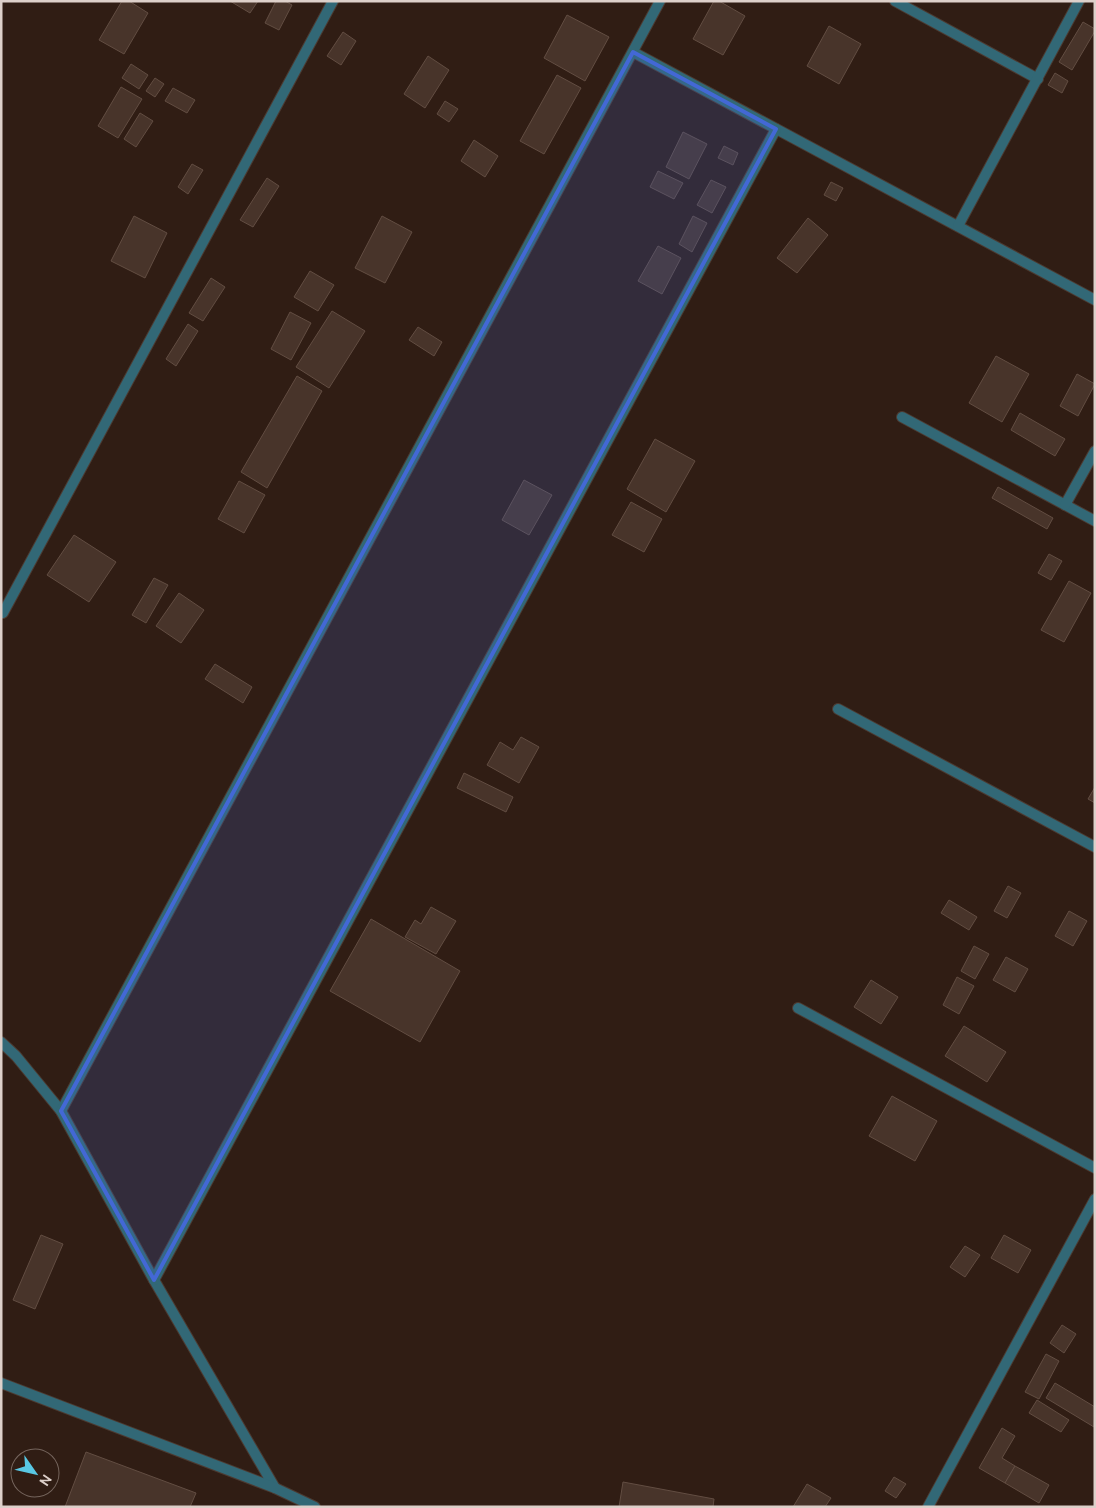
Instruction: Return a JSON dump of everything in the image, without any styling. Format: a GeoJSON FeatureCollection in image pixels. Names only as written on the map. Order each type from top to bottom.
{"type":"FeatureCollection","features":[{"type":"Feature","properties":{"kind":"street"},"geometry":{"type":"LineString","coordinates":[[2,613],[333,1]]}},
{"type":"Feature","properties":{"kind":"street"},"geometry":{"type":"LineString","coordinates":[[61,1111],[660,1]]}},
{"type":"Feature","properties":{"kind":"street"},"geometry":{"type":"LineString","coordinates":[[895,1],[1038,78]]}},
{"type":"Feature","properties":{"kind":"street"},"geometry":{"type":"LineString","coordinates":[[958,226],[1080,1]]}},
{"type":"Feature","properties":{"kind":"street"},"geometry":{"type":"LineString","coordinates":[[633,52],[1095,300]]}},
{"type":"Feature","properties":{"kind":"street"},"geometry":{"type":"LineString","coordinates":[[154,1280],[776,129]]}},
{"type":"Feature","properties":{"kind":"street"},"geometry":{"type":"LineString","coordinates":[[902,417],[1095,521]]}},
{"type":"Feature","properties":{"kind":"street"},"geometry":{"type":"LineString","coordinates":[[1066,505],[1095,451]]}},
{"type":"Feature","properties":{"kind":"street"},"geometry":{"type":"LineString","coordinates":[[838,709],[1095,847]]}},
{"type":"Feature","properties":{"kind":"street"},"geometry":{"type":"LineString","coordinates":[[798,1008],[1095,1168]]}},
{"type":"Feature","properties":{"kind":"street"},"geometry":{"type":"LineString","coordinates":[[1,1042],[16,1056],[61,1111],[154,1280],[275,1488]]}},
{"type":"Feature","properties":{"kind":"street"},"geometry":{"type":"LineString","coordinates":[[928,1507],[1095,1198]]}},
{"type":"Feature","properties":{"kind":"street"},"geometry":{"type":"LineString","coordinates":[[1,1384],[275,1488],[315,1507]]}},
{"type":"Feature","properties":{"kind":"highlighted area"},"geometry":{"type":"Polygon","coordinates":[[[633,52],[776,129],[154,1280],[61,1111],[633,52]]]}},
{"type":"Feature","properties":{"kind":"building"},"geometry":{"type":"Polygon","coordinates":[[[122,1],[129,1],[148,13],[124,54],[99,40],[122,1]]]}},
{"type":"Feature","properties":{"kind":"building"},"geometry":{"type":"Polygon","coordinates":[[[230,1],[258,1],[250,13],[230,1]]]}},
{"type":"Feature","properties":{"kind":"building"},"geometry":{"type":"Polygon","coordinates":[[[276,1],[285,1],[292,5],[279,30],[265,23],[276,1]]]}},
{"type":"Feature","properties":{"kind":"building"},"geometry":{"type":"Polygon","coordinates":[[[714,1],[719,1],[745,16],[723,55],[693,39],[714,1]]]}},
{"type":"Feature","properties":{"kind":"building"},"geometry":{"type":"Polygon","coordinates":[[[567,15],[609,37],[585,81],[544,58],[567,15]]]}},
{"type":"Feature","properties":{"kind":"building"},"geometry":{"type":"Polygon","coordinates":[[[1083,22],[1095,29],[1095,31],[1072,70],[1059,62],[1083,22]]]}},
{"type":"Feature","properties":{"kind":"building"},"geometry":{"type":"Polygon","coordinates":[[[829,26],[861,44],[839,84],[807,66],[829,26]]]}},
{"type":"Feature","properties":{"kind":"building"},"geometry":{"type":"Polygon","coordinates":[[[343,32],[356,41],[341,65],[327,56],[343,32]]]}},
{"type":"Feature","properties":{"kind":"building"},"geometry":{"type":"Polygon","coordinates":[[[428,56],[449,70],[425,108],[404,94],[428,56]]]}},
{"type":"Feature","properties":{"kind":"building"},"geometry":{"type":"Polygon","coordinates":[[[131,64],[148,75],[139,89],[122,78],[131,64]]]}},
{"type":"Feature","properties":{"kind":"building"},"geometry":{"type":"Polygon","coordinates":[[[1055,73],[1068,81],[1062,93],[1048,85],[1055,73]]]}},
{"type":"Feature","properties":{"kind":"building"},"geometry":{"type":"Polygon","coordinates":[[[557,75],[581,88],[544,154],[520,141],[557,75]]]}},
{"type":"Feature","properties":{"kind":"building"},"geometry":{"type":"Polygon","coordinates":[[[155,78],[164,84],[155,97],[146,91],[155,78]]]}},
{"type":"Feature","properties":{"kind":"building"},"geometry":{"type":"Polygon","coordinates":[[[121,87],[142,99],[118,138],[98,126],[121,87]]]}},
{"type":"Feature","properties":{"kind":"building"},"geometry":{"type":"Polygon","coordinates":[[[173,88],[195,100],[187,113],[165,101],[173,88]]]}},
{"type":"Feature","properties":{"kind":"building"},"geometry":{"type":"Polygon","coordinates":[[[445,101],[458,109],[449,122],[437,114],[445,101]]]}},
{"type":"Feature","properties":{"kind":"building"},"geometry":{"type":"Polygon","coordinates":[[[140,113],[153,121],[136,147],[124,139],[140,113]]]}},
{"type":"Feature","properties":{"kind":"building"},"geometry":{"type":"Polygon","coordinates":[[[683,132],[707,144],[689,179],[666,167],[683,132]]]}},
{"type":"Feature","properties":{"kind":"building"},"geometry":{"type":"Polygon","coordinates":[[[474,140],[498,156],[485,177],[461,161],[474,140]]]}},
{"type":"Feature","properties":{"kind":"building"},"geometry":{"type":"Polygon","coordinates":[[[724,146],[738,153],[733,165],[718,158],[724,146]]]}},
{"type":"Feature","properties":{"kind":"building"},"geometry":{"type":"Polygon","coordinates":[[[192,164],[203,170],[188,194],[178,187],[192,164]]]}},
{"type":"Feature","properties":{"kind":"building"},"geometry":{"type":"Polygon","coordinates":[[[658,171],[683,183],[674,199],[650,187],[658,171]]]}},
{"type":"Feature","properties":{"kind":"building"},"geometry":{"type":"Polygon","coordinates":[[[267,178],[279,186],[253,227],[240,220],[267,178]]]}},
{"type":"Feature","properties":{"kind":"building"},"geometry":{"type":"Polygon","coordinates":[[[711,180],[726,187],[712,213],[697,205],[711,180]]]}},
{"type":"Feature","properties":{"kind":"building"},"geometry":{"type":"Polygon","coordinates":[[[831,182],[843,188],[836,201],[824,195],[831,182]]]}},
{"type":"Feature","properties":{"kind":"building"},"geometry":{"type":"Polygon","coordinates":[[[134,216],[167,233],[145,278],[111,261],[134,216]]]}},
{"type":"Feature","properties":{"kind":"building"},"geometry":{"type":"Polygon","coordinates":[[[382,216],[412,232],[385,283],[355,268],[382,216]]]}},
{"type":"Feature","properties":{"kind":"building"},"geometry":{"type":"Polygon","coordinates":[[[693,216],[707,223],[692,252],[679,244],[693,216]]]}},
{"type":"Feature","properties":{"kind":"building"},"geometry":{"type":"Polygon","coordinates":[[[808,218],[828,235],[797,273],[777,258],[808,218]]]}},
{"type":"Feature","properties":{"kind":"building"},"geometry":{"type":"Polygon","coordinates":[[[658,246],[681,258],[662,294],[638,281],[658,246]]]}},
{"type":"Feature","properties":{"kind":"building"},"geometry":{"type":"Polygon","coordinates":[[[310,271],[334,285],[318,311],[294,297],[310,271]]]}},
{"type":"Feature","properties":{"kind":"building"},"geometry":{"type":"Polygon","coordinates":[[[211,278],[225,287],[203,321],[189,313],[211,278]]]}},
{"type":"Feature","properties":{"kind":"building"},"geometry":{"type":"Polygon","coordinates":[[[332,311],[365,331],[329,388],[296,367],[332,311]]]}},
{"type":"Feature","properties":{"kind":"building"},"geometry":{"type":"Polygon","coordinates":[[[290,312],[311,323],[291,360],[271,349],[290,312]]]}},
{"type":"Feature","properties":{"kind":"building"},"geometry":{"type":"Polygon","coordinates":[[[188,324],[198,331],[176,366],[166,359],[188,324]]]}},
{"type":"Feature","properties":{"kind":"building"},"geometry":{"type":"Polygon","coordinates":[[[418,327],[442,342],[434,356],[409,340],[418,327]]]}},
{"type":"Feature","properties":{"kind":"building"},"geometry":{"type":"Polygon","coordinates":[[[996,356],[1029,374],[1002,422],[969,403],[996,356]]]}},
{"type":"Feature","properties":{"kind":"building"},"geometry":{"type":"Polygon","coordinates":[[[1077,374],[1095,384],[1078,416],[1060,406],[1077,374]]]}},
{"type":"Feature","properties":{"kind":"building"},"geometry":{"type":"Polygon","coordinates":[[[297,376],[322,391],[267,488],[241,472],[297,376]]]}},
{"type":"Feature","properties":{"kind":"building"},"geometry":{"type":"Polygon","coordinates":[[[1020,413],[1065,439],[1055,456],[1011,430],[1020,413]]]}},
{"type":"Feature","properties":{"kind":"building"},"geometry":{"type":"Polygon","coordinates":[[[655,439],[695,461],[666,512],[627,489],[655,439]]]}},
{"type":"Feature","properties":{"kind":"building"},"geometry":{"type":"Polygon","coordinates":[[[524,480],[552,495],[529,535],[502,520],[524,480]]]}},
{"type":"Feature","properties":{"kind":"building"},"geometry":{"type":"Polygon","coordinates":[[[239,481],[265,495],[244,533],[218,519],[239,481]]]}},
{"type":"Feature","properties":{"kind":"building"},"geometry":{"type":"Polygon","coordinates":[[[998,487],[1053,518],[1047,529],[992,498],[998,487]]]}},
{"type":"Feature","properties":{"kind":"building"},"geometry":{"type":"Polygon","coordinates":[[[631,502],[662,519],[644,552],[612,535],[631,502]]]}},
{"type":"Feature","properties":{"kind":"building"},"geometry":{"type":"Polygon","coordinates":[[[74,535],[116,562],[89,602],[47,575],[74,535]]]}},
{"type":"Feature","properties":{"kind":"building"},"geometry":{"type":"Polygon","coordinates":[[[1049,554],[1062,561],[1051,580],[1038,573],[1049,554]]]}},
{"type":"Feature","properties":{"kind":"building"},"geometry":{"type":"Polygon","coordinates":[[[154,578],[168,585],[146,623],[132,615],[154,578]]]}},
{"type":"Feature","properties":{"kind":"building"},"geometry":{"type":"Polygon","coordinates":[[[1069,581],[1091,593],[1064,642],[1041,630],[1069,581]]]}},
{"type":"Feature","properties":{"kind":"building"},"geometry":{"type":"Polygon","coordinates":[[[179,593],[204,610],[181,643],[156,626],[179,593]]]}},
{"type":"Feature","properties":{"kind":"building"},"geometry":{"type":"Polygon","coordinates":[[[215,664],[252,687],[243,703],[205,679],[215,664]]]}},
{"type":"Feature","properties":{"kind":"building"},"geometry":{"type":"Polygon","coordinates":[[[521,737],[539,747],[519,783],[487,765],[500,742],[513,750],[521,737]]]}},
{"type":"Feature","properties":{"kind":"building"},"geometry":{"type":"Polygon","coordinates":[[[464,773],[513,797],[506,812],[457,788],[464,773]]]}},
{"type":"Feature","properties":{"kind":"building"},"geometry":{"type":"Polygon","coordinates":[[[1095,787],[1095,803],[1088,799],[1095,787]]]}},
{"type":"Feature","properties":{"kind":"building"},"geometry":{"type":"Polygon","coordinates":[[[1008,886],[1021,893],[1007,918],[994,911],[1008,886]]]}},
{"type":"Feature","properties":{"kind":"building"},"geometry":{"type":"Polygon","coordinates":[[[949,900],[977,917],[969,930],[941,913],[949,900]]]}},
{"type":"Feature","properties":{"kind":"building"},"geometry":{"type":"Polygon","coordinates":[[[431,907],[456,921],[436,954],[405,937],[415,920],[421,924],[431,907]]]}},
{"type":"Feature","properties":{"kind":"building"},"geometry":{"type":"Polygon","coordinates":[[[1069,911],[1087,921],[1073,946],[1055,936],[1069,911]]]}},
{"type":"Feature","properties":{"kind":"building"},"geometry":{"type":"Polygon","coordinates":[[[371,919],[460,971],[420,1042],[330,991],[371,919]]]}},
{"type":"Feature","properties":{"kind":"building"},"geometry":{"type":"Polygon","coordinates":[[[974,946],[989,954],[975,979],[961,971],[974,946]]]}},
{"type":"Feature","properties":{"kind":"building"},"geometry":{"type":"Polygon","coordinates":[[[1006,957],[1028,969],[1015,992],[993,980],[1006,957]]]}},
{"type":"Feature","properties":{"kind":"building"},"geometry":{"type":"Polygon","coordinates":[[[957,977],[974,986],[959,1014],[943,1005],[957,977]]]}},
{"type":"Feature","properties":{"kind":"building"},"geometry":{"type":"Polygon","coordinates":[[[871,980],[898,997],[881,1024],[854,1007],[871,980]]]}},
{"type":"Feature","properties":{"kind":"building"},"geometry":{"type":"Polygon","coordinates":[[[964,1026],[1006,1052],[987,1082],[945,1056],[964,1026]]]}},
{"type":"Feature","properties":{"kind":"building"},"geometry":{"type":"Polygon","coordinates":[[[892,1096],[937,1121],[915,1161],[869,1136],[892,1096]]]}},
{"type":"Feature","properties":{"kind":"building"},"geometry":{"type":"Polygon","coordinates":[[[41,1235],[63,1244],[35,1309],[13,1300],[41,1235]]]}},
{"type":"Feature","properties":{"kind":"building"},"geometry":{"type":"Polygon","coordinates":[[[1004,1235],[1031,1250],[1018,1273],[991,1258],[1004,1235]]]}},
{"type":"Feature","properties":{"kind":"building"},"geometry":{"type":"Polygon","coordinates":[[[965,1246],[980,1255],[965,1277],[950,1267],[965,1246]]]}},
{"type":"Feature","properties":{"kind":"building"},"geometry":{"type":"Polygon","coordinates":[[[1062,1325],[1076,1334],[1064,1353],[1050,1343],[1062,1325]]]}},
{"type":"Feature","properties":{"kind":"building"},"geometry":{"type":"Polygon","coordinates":[[[1046,1354],[1059,1361],[1039,1399],[1025,1392],[1046,1354]]]}},
{"type":"Feature","properties":{"kind":"building"},"geometry":{"type":"Polygon","coordinates":[[[1055,1383],[1095,1407],[1094,1427],[1046,1398],[1055,1383]]]}},
{"type":"Feature","properties":{"kind":"building"},"geometry":{"type":"Polygon","coordinates":[[[1037,1400],[1069,1420],[1061,1432],[1029,1413],[1037,1400]]]}},
{"type":"Feature","properties":{"kind":"building"},"geometry":{"type":"Polygon","coordinates":[[[1002,1428],[1015,1436],[1002,1458],[1015,1466],[1005,1483],[979,1468],[1002,1428]]]}},
{"type":"Feature","properties":{"kind":"building"},"geometry":{"type":"Polygon","coordinates":[[[86,1452],[196,1493],[190,1507],[65,1507],[86,1452]]]}},
{"type":"Feature","properties":{"kind":"building"},"geometry":{"type":"Polygon","coordinates":[[[1015,1466],[1049,1485],[1039,1503],[1005,1483],[1015,1466]]]}},
{"type":"Feature","properties":{"kind":"building"},"geometry":{"type":"Polygon","coordinates":[[[894,1477],[906,1484],[896,1498],[885,1491],[894,1477]]]}},
{"type":"Feature","properties":{"kind":"building"},"geometry":{"type":"Polygon","coordinates":[[[623,1482],[714,1499],[713,1507],[619,1507],[623,1482]]]}},
{"type":"Feature","properties":{"kind":"building"},"geometry":{"type":"Polygon","coordinates":[[[807,1484],[831,1498],[825,1507],[793,1507],[807,1484]]]}}]}
